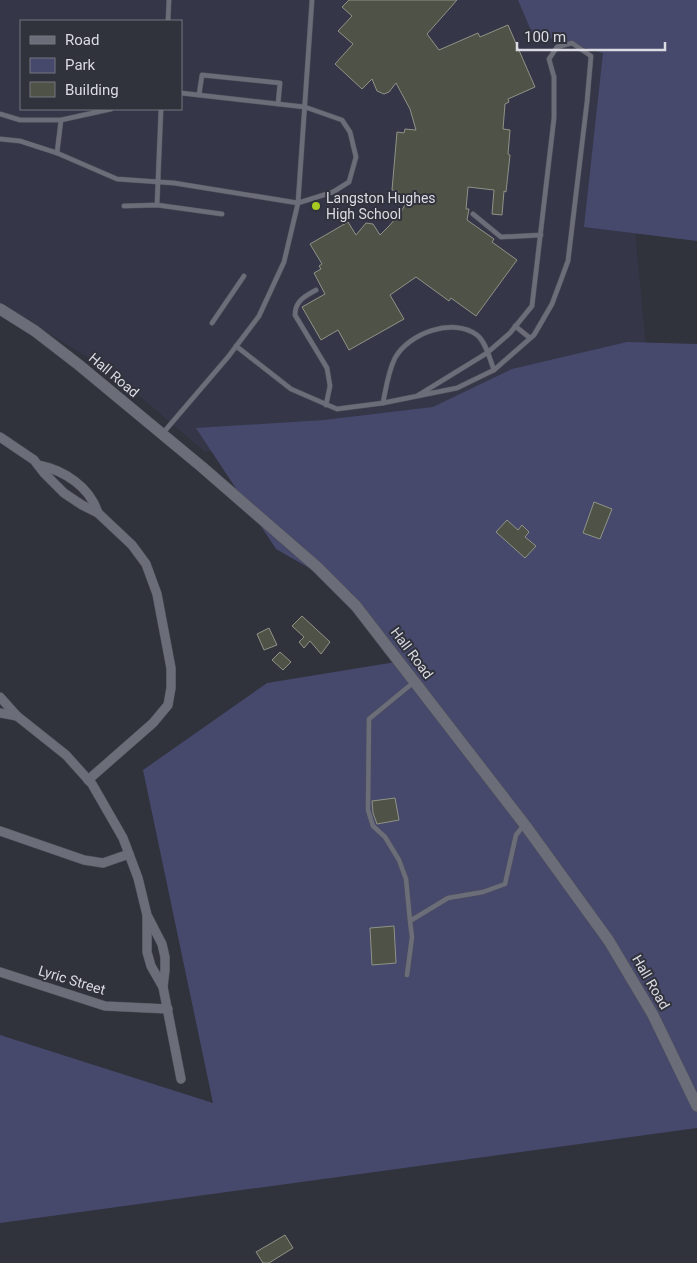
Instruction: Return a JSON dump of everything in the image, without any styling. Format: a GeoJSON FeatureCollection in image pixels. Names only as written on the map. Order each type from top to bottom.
{"type":"FeatureCollection","features":[{"type":"Feature","properties":{"kind":"street","name":"Hall Road"},"geometry":{"type":"LineString","coordinates":[[0,309],[43,337],[162,434],[317,567],[356,606],[525,825],[609,940],[653,1015],[697,1106]]}},
{"type":"Feature","properties":{"kind":"street"},"geometry":{"type":"LineString","coordinates":[[0,437],[36,462],[64,493],[82,506],[98,513],[132,545],[146,564],[157,594],[171,668],[171,688],[168,705],[153,723],[88,780]]}},
{"type":"Feature","properties":{"kind":"street"},"geometry":{"type":"LineString","coordinates":[[36,462],[52,468],[81,486],[94,502],[98,513]]}},
{"type":"Feature","properties":{"kind":"street"},"geometry":{"type":"LineString","coordinates":[[0,697],[17,716],[66,755],[88,780],[122,838],[138,878],[147,915],[147,952],[151,966],[163,987],[181,1079]]}},
{"type":"Feature","properties":{"kind":"street"},"geometry":{"type":"LineString","coordinates":[[0,713],[17,716]]}},
{"type":"Feature","properties":{"kind":"street"},"geometry":{"type":"LineString","coordinates":[[0,831],[84,860],[103,862],[129,854]]}},
{"type":"Feature","properties":{"kind":"street"},"geometry":{"type":"LineString","coordinates":[[147,915],[162,944],[165,957],[166,970],[163,987]]}},
{"type":"Feature","properties":{"kind":"street","name":"Lyric Street"},"geometry":{"type":"LineString","coordinates":[[0,972],[105,1006],[168,1009]]}},
{"type":"Feature","properties":{"kind":"lane"},"geometry":{"type":"LineString","coordinates":[[168,20],[169,0]]}},
{"type":"Feature","properties":{"kind":"lane"},"geometry":{"type":"LineString","coordinates":[[162,434],[259,316],[284,262],[298,202],[312,0]]}},
{"type":"Feature","properties":{"kind":"lane"},"geometry":{"type":"LineString","coordinates":[[236,346],[291,389],[337,409],[383,403],[457,388],[494,370],[534,335],[552,304],[568,261],[588,102],[591,56],[572,43],[557,47],[549,59],[554,76],[554,118],[532,306],[515,326],[487,353],[417,396]]}},
{"type":"Feature","properties":{"kind":"lane"},"geometry":{"type":"LineString","coordinates":[[199,95],[202,75],[280,83],[278,104]]}},
{"type":"Feature","properties":{"kind":"lane"},"geometry":{"type":"LineString","coordinates":[[0,139],[20,141],[57,153],[117,179],[158,182],[298,202],[333,192],[349,182],[356,157],[350,132],[342,120],[305,107],[182,92]]}},
{"type":"Feature","properties":{"kind":"lane"},"geometry":{"type":"LineString","coordinates":[[0,114],[20,120],[61,120],[107,110]]}},
{"type":"Feature","properties":{"kind":"lane"},"geometry":{"type":"LineString","coordinates":[[156,205],[162,110]]}},
{"type":"Feature","properties":{"kind":"lane"},"geometry":{"type":"LineString","coordinates":[[57,153],[61,120]]}},
{"type":"Feature","properties":{"kind":"lane"},"geometry":{"type":"LineString","coordinates":[[124,206],[156,205],[222,214]]}},
{"type":"Feature","properties":{"kind":"lane"},"geometry":{"type":"LineString","coordinates":[[473,214],[501,238],[541,235]]}},
{"type":"Feature","properties":{"kind":"lane"},"geometry":{"type":"LineString","coordinates":[[212,323],[244,276]]}},
{"type":"Feature","properties":{"kind":"lane"},"geometry":{"type":"LineString","coordinates":[[316,290],[299,302],[296,308],[296,315],[327,368],[330,386],[326,404]]}},
{"type":"Feature","properties":{"kind":"lane"},"geometry":{"type":"LineString","coordinates":[[515,326],[530,338]]}},
{"type":"Feature","properties":{"kind":"lane"},"geometry":{"type":"LineString","coordinates":[[383,403],[387,380],[396,357],[408,343],[424,334],[442,328],[459,328],[477,335],[483,342],[494,370]]}},
{"type":"Feature","properties":{"kind":"lane"},"geometry":{"type":"LineString","coordinates":[[407,975],[412,937],[406,879],[399,860],[384,837],[373,826],[368,810],[369,720],[415,681]]}},
{"type":"Feature","properties":{"kind":"lane"},"geometry":{"type":"LineString","coordinates":[[410,921],[448,898],[483,892],[505,884],[516,835],[525,825]]}},
{"type":"Feature","properties":{"kind":"shaded area","name":"Langston Hughes High School"},"geometry":{"type":"Polygon","coordinates":[[[0,0],[613,0],[649,377],[205,452],[109,370],[0,304],[0,0]]]}},
{"type":"Feature","properties":{"kind":"green space"},"geometry":{"type":"Polygon","coordinates":[[[518,0],[697,0],[697,241],[584,227],[603,53],[532,33],[518,0]]]}},
{"type":"Feature","properties":{"kind":"green space"},"geometry":{"type":"Polygon","coordinates":[[[627,342],[697,344],[697,1128],[0,1223],[0,1035],[213,1103],[143,770],[267,683],[402,661],[351,592],[276,549],[196,428],[324,420],[433,407],[512,369],[627,342]]]}},
{"type":"Feature","properties":{"kind":"building"},"geometry":{"type":"Polygon","coordinates":[[[349,0],[457,0],[427,34],[439,50],[478,33],[480,37],[508,25],[535,87],[508,99],[509,102],[505,104],[503,129],[510,130],[508,154],[510,155],[502,215],[492,214],[494,190],[468,187],[466,209],[469,209],[467,220],[494,239],[492,242],[517,260],[476,316],[451,298],[449,301],[416,277],[390,295],[404,319],[349,350],[338,330],[321,340],[302,307],[325,294],[314,273],[321,269],[319,266],[322,264],[310,244],[348,222],[356,235],[366,223],[373,224],[380,235],[390,225],[401,212],[410,196],[398,195],[398,191],[392,190],[397,132],[404,133],[405,129],[416,130],[410,109],[396,83],[389,92],[384,94],[377,91],[372,79],[362,89],[335,64],[353,44],[338,31],[352,16],[342,7],[349,0]]]}},
{"type":"Feature","properties":{"kind":"building"},"geometry":{"type":"Polygon","coordinates":[[[594,502],[612,509],[600,539],[583,533],[594,502]]]}},
{"type":"Feature","properties":{"kind":"building"},"geometry":{"type":"Polygon","coordinates":[[[507,520],[518,530],[522,525],[529,532],[525,537],[536,546],[525,558],[496,532],[507,520]]]}},
{"type":"Feature","properties":{"kind":"building"},"geometry":{"type":"Polygon","coordinates":[[[302,616],[330,642],[321,654],[310,641],[304,648],[299,642],[304,637],[292,626],[302,616]]]}},
{"type":"Feature","properties":{"kind":"building"},"geometry":{"type":"Polygon","coordinates":[[[269,628],[277,645],[264,650],[257,634],[269,628]]]}},
{"type":"Feature","properties":{"kind":"building"},"geometry":{"type":"Polygon","coordinates":[[[280,652],[291,662],[283,670],[272,660],[280,652]]]}},
{"type":"Feature","properties":{"kind":"building"},"geometry":{"type":"Polygon","coordinates":[[[395,798],[399,820],[377,824],[373,813],[372,801],[395,798]]]}},
{"type":"Feature","properties":{"kind":"building"},"geometry":{"type":"Polygon","coordinates":[[[394,926],[396,963],[372,965],[370,928],[394,926]]]}},
{"type":"Feature","properties":{"kind":"building"},"geometry":{"type":"Polygon","coordinates":[[[285,1235],[293,1248],[269,1263],[263,1263],[256,1252],[285,1235]]]}},
{"type":"Feature","properties":{"kind":"place","name":"Langston Hughes High School"},"geometry":{"type":"Point","coordinates":[316,206]}}]}
